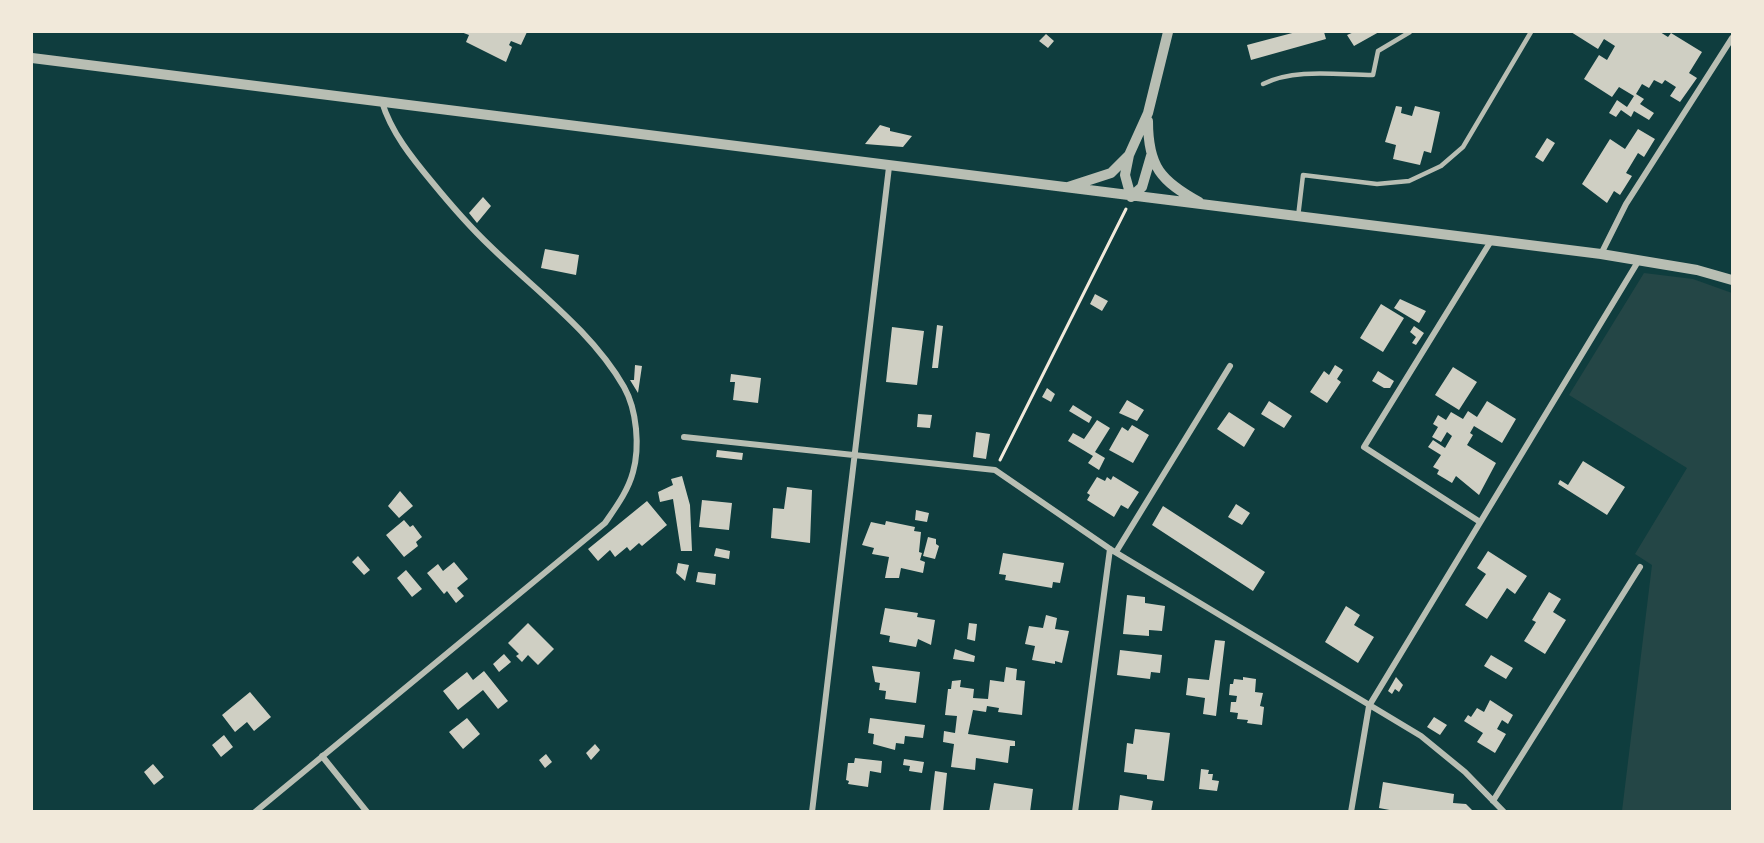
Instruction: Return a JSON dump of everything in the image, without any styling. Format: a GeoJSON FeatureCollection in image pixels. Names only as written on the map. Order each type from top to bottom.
{"type":"FeatureCollection","features":[{"type":"Feature","properties":{"kind":"street"},"geometry":{"type":"LineString","coordinates":[[1131,197],[1125,174],[1129,155],[1148,112],[1168,32]]}},
{"type":"Feature","properties":{"kind":"street"},"geometry":{"type":"LineString","coordinates":[[1601,254],[1626,204],[1732,38]]}},
{"type":"Feature","properties":{"kind":"street"},"geometry":{"type":"LineString","coordinates":[[32,58],[1060,189],[1601,254],[1732,280]]}},
{"type":"Feature","properties":{"kind":"street"},"geometry":{"type":"LineString","coordinates":[[255,812],[605,524],[622,498],[633,471],[636,440],[633,412],[625,389],[593,345],[557,307],[461,217],[421,170],[387,120],[382,102]]}},
{"type":"Feature","properties":{"kind":"street"},"geometry":{"type":"LineString","coordinates":[[1131,197],[1142,187],[1149,171],[1151,154],[1148,112]]}},
{"type":"Feature","properties":{"kind":"street"},"geometry":{"type":"LineString","coordinates":[[1151,154],[1159,174],[1174,188],[1205,206]]}},
{"type":"Feature","properties":{"kind":"street"},"geometry":{"type":"LineString","coordinates":[[1060,189],[1090,182],[1111,173],[1129,155]]}},
{"type":"Feature","properties":{"kind":"street"},"geometry":{"type":"LineString","coordinates":[[812,812],[889,167]]}},
{"type":"Feature","properties":{"kind":"street"},"geometry":{"type":"LineString","coordinates":[[1480,522],[1364,447],[1491,241]]}},
{"type":"Feature","properties":{"kind":"street"},"geometry":{"type":"LineString","coordinates":[[1351,812],[1369,706],[1639,260]]}},
{"type":"Feature","properties":{"kind":"street"},"geometry":{"type":"LineString","coordinates":[[1075,812],[1113,550],[1230,366]]}},
{"type":"Feature","properties":{"kind":"street"},"geometry":{"type":"LineString","coordinates":[[684,437],[995,470],[1113,550],[1421,736],[1465,772],[1504,812]]}},
{"type":"Feature","properties":{"kind":"street"},"geometry":{"type":"LineString","coordinates":[[1493,801],[1640,567]]}},
{"type":"Feature","properties":{"kind":"street"},"geometry":{"type":"LineString","coordinates":[[322,756],[367,812]]}},
{"type":"Feature","properties":{"kind":"lane"},"geometry":{"type":"LineString","coordinates":[[1263,84],[1277,77],[1294,75],[1373,75],[1378,51],[1410,32]]}},
{"type":"Feature","properties":{"kind":"lane"},"geometry":{"type":"LineString","coordinates":[[1298,217],[1303,175],[1377,184],[1409,181],[1441,166],[1463,147],[1531,32]]}},
{"type":"Feature","properties":{"kind":"path"},"geometry":{"type":"LineString","coordinates":[[995,470],[1124,216],[1131,197]]}},
{"type":"Feature","properties":{"kind":"shaded area"},"geometry":{"type":"Polygon","coordinates":[[[1644,273],[1693,279],[1732,293],[1732,811],[1622,811],[1652,565],[1635,554],[1687,468],[1569,395],[1644,273]]]}},
{"type":"Feature","properties":{"kind":"building"},"geometry":{"type":"Polygon","coordinates":[[[461,32],[527,32],[521,45],[511,41],[509,45],[512,47],[506,62],[466,42],[469,35],[461,32]]]}},
{"type":"Feature","properties":{"kind":"building"},"geometry":{"type":"Polygon","coordinates":[[[1296,32],[1324,32],[1326,39],[1251,60],[1247,45],[1296,32]]]}},
{"type":"Feature","properties":{"kind":"building"},"geometry":{"type":"Polygon","coordinates":[[[1354,32],[1379,32],[1354,46],[1347,35],[1354,32]]]}},
{"type":"Feature","properties":{"kind":"building"},"geometry":{"type":"Polygon","coordinates":[[[1571,32],[1660,32],[1668,37],[1671,33],[1702,52],[1689,73],[1697,78],[1680,102],[1670,96],[1676,87],[1665,80],[1662,84],[1654,80],[1649,88],[1642,84],[1636,94],[1644,99],[1640,104],[1654,113],[1649,120],[1634,111],[1631,117],[1621,110],[1616,117],[1609,113],[1617,100],[1627,107],[1634,96],[1619,87],[1612,97],[1584,79],[1599,55],[1607,60],[1615,46],[1604,39],[1598,49],[1571,32]]]}},
{"type":"Feature","properties":{"kind":"building"},"geometry":{"type":"Polygon","coordinates":[[[1046,34],[1054,41],[1048,48],[1039,41],[1046,34]]]}},
{"type":"Feature","properties":{"kind":"building"},"geometry":{"type":"Polygon","coordinates":[[[1396,106],[1402,107],[1401,113],[1412,116],[1415,106],[1440,112],[1431,153],[1424,151],[1420,165],[1393,159],[1396,145],[1385,142],[1396,106]]]}},
{"type":"Feature","properties":{"kind":"building"},"geometry":{"type":"Polygon","coordinates":[[[880,125],[890,128],[890,131],[912,136],[903,147],[865,144],[880,125]]]}},
{"type":"Feature","properties":{"kind":"building"},"geometry":{"type":"Polygon","coordinates":[[[1638,129],[1655,139],[1644,157],[1638,153],[1626,173],[1632,176],[1620,195],[1614,191],[1607,203],[1582,184],[1610,139],[1625,149],[1638,129]]]}},
{"type":"Feature","properties":{"kind":"building"},"geometry":{"type":"Polygon","coordinates":[[[1547,138],[1555,143],[1543,162],[1535,157],[1547,138]]]}},
{"type":"Feature","properties":{"kind":"building"},"geometry":{"type":"Polygon","coordinates":[[[483,197],[491,206],[477,223],[469,213],[483,197]]]}},
{"type":"Feature","properties":{"kind":"building"},"geometry":{"type":"Polygon","coordinates":[[[545,249],[579,255],[576,275],[541,268],[545,249]]]}},
{"type":"Feature","properties":{"kind":"building"},"geometry":{"type":"Polygon","coordinates":[[[1095,294],[1108,301],[1102,311],[1090,304],[1095,294]]]}},
{"type":"Feature","properties":{"kind":"building"},"geometry":{"type":"Polygon","coordinates":[[[1400,299],[1426,311],[1419,323],[1394,308],[1400,299]]]}},
{"type":"Feature","properties":{"kind":"building"},"geometry":{"type":"Polygon","coordinates":[[[1381,304],[1404,318],[1383,352],[1360,338],[1381,304]]]}},
{"type":"Feature","properties":{"kind":"building"},"geometry":{"type":"Polygon","coordinates":[[[937,325],[943,326],[938,368],[932,368],[937,325]]]}},
{"type":"Feature","properties":{"kind":"building"},"geometry":{"type":"Polygon","coordinates":[[[1414,326],[1424,333],[1416,345],[1412,343],[1416,337],[1410,332],[1414,326]]]}},
{"type":"Feature","properties":{"kind":"building"},"geometry":{"type":"Polygon","coordinates":[[[892,327],[924,331],[917,385],[886,382],[892,327]]]}},
{"type":"Feature","properties":{"kind":"building"},"geometry":{"type":"Polygon","coordinates":[[[635,365],[642,366],[638,393],[630,380],[634,380],[635,365]]]}},
{"type":"Feature","properties":{"kind":"building"},"geometry":{"type":"Polygon","coordinates":[[[1335,365],[1343,370],[1337,379],[1341,382],[1327,403],[1310,392],[1324,371],[1329,375],[1335,365]]]}},
{"type":"Feature","properties":{"kind":"building"},"geometry":{"type":"Polygon","coordinates":[[[1453,367],[1477,382],[1459,410],[1435,395],[1453,367]]]}},
{"type":"Feature","properties":{"kind":"building"},"geometry":{"type":"Polygon","coordinates":[[[1378,371],[1394,381],[1390,388],[1384,388],[1372,381],[1378,371]]]}},
{"type":"Feature","properties":{"kind":"building"},"geometry":{"type":"Polygon","coordinates":[[[731,374],[761,378],[758,403],[733,400],[735,382],[730,382],[731,374]]]}},
{"type":"Feature","properties":{"kind":"building"},"geometry":{"type":"Polygon","coordinates":[[[1047,388],[1055,394],[1051,402],[1042,397],[1047,388]]]}},
{"type":"Feature","properties":{"kind":"building"},"geometry":{"type":"Polygon","coordinates":[[[1127,400],[1144,410],[1137,421],[1119,413],[1127,400]]]}},
{"type":"Feature","properties":{"kind":"building"},"geometry":{"type":"Polygon","coordinates":[[[1269,401],[1292,416],[1284,428],[1261,414],[1269,401]]]}},
{"type":"Feature","properties":{"kind":"building"},"geometry":{"type":"Polygon","coordinates":[[[1487,401],[1516,419],[1502,443],[1474,426],[1470,433],[1473,435],[1467,445],[1496,463],[1479,495],[1456,476],[1452,483],[1437,474],[1439,470],[1433,467],[1441,455],[1428,447],[1433,440],[1445,448],[1452,436],[1447,432],[1441,442],[1432,437],[1438,427],[1433,424],[1438,415],[1446,420],[1451,412],[1463,419],[1468,411],[1477,417],[1487,401]]]}},
{"type":"Feature","properties":{"kind":"building"},"geometry":{"type":"Polygon","coordinates":[[[1073,405],[1092,417],[1089,423],[1069,411],[1073,405]]]}},
{"type":"Feature","properties":{"kind":"building"},"geometry":{"type":"Polygon","coordinates":[[[1229,412],[1255,429],[1244,447],[1217,429],[1229,412]]]}},
{"type":"Feature","properties":{"kind":"building"},"geometry":{"type":"Polygon","coordinates":[[[918,414],[932,415],[930,428],[917,427],[918,414]]]}},
{"type":"Feature","properties":{"kind":"building"},"geometry":{"type":"Polygon","coordinates":[[[1097,420],[1110,428],[1095,452],[1105,458],[1099,470],[1088,463],[1093,456],[1068,441],[1073,433],[1084,439],[1097,420]]]}},
{"type":"Feature","properties":{"kind":"building"},"geometry":{"type":"Polygon","coordinates":[[[1132,425],[1149,435],[1133,463],[1109,450],[1122,427],[1128,431],[1132,425]]]}},
{"type":"Feature","properties":{"kind":"building"},"geometry":{"type":"Polygon","coordinates":[[[976,432],[990,434],[986,459],[973,457],[976,432]]]}},
{"type":"Feature","properties":{"kind":"building"},"geometry":{"type":"Polygon","coordinates":[[[717,450],[743,453],[742,460],[716,457],[717,450]]]}},
{"type":"Feature","properties":{"kind":"building"},"geometry":{"type":"Polygon","coordinates":[[[1583,461],[1625,487],[1607,515],[1558,484],[1560,480],[1568,485],[1583,461]]]}},
{"type":"Feature","properties":{"kind":"building"},"geometry":{"type":"Polygon","coordinates":[[[682,476],[690,505],[692,551],[681,551],[673,499],[660,502],[658,492],[673,485],[671,479],[682,476]]]}},
{"type":"Feature","properties":{"kind":"building"},"geometry":{"type":"Polygon","coordinates":[[[1113,476],[1139,492],[1128,509],[1121,505],[1114,517],[1087,500],[1090,495],[1087,493],[1097,477],[1105,481],[1107,477],[1111,480],[1113,476]]]}},
{"type":"Feature","properties":{"kind":"building"},"geometry":{"type":"Polygon","coordinates":[[[787,487],[812,490],[810,543],[771,538],[773,508],[784,509],[787,487]]]}},
{"type":"Feature","properties":{"kind":"building"},"geometry":{"type":"Polygon","coordinates":[[[400,491],[413,506],[399,518],[388,506],[400,491]]]}},
{"type":"Feature","properties":{"kind":"building"},"geometry":{"type":"Polygon","coordinates":[[[702,500],[732,503],[729,530],[699,527],[702,500]]]}},
{"type":"Feature","properties":{"kind":"building"},"geometry":{"type":"Polygon","coordinates":[[[647,501],[667,525],[642,546],[639,543],[630,551],[627,547],[615,557],[610,550],[598,561],[588,549],[647,501]]]}},
{"type":"Feature","properties":{"kind":"building"},"geometry":{"type":"Polygon","coordinates":[[[1236,504],[1250,513],[1242,525],[1228,517],[1236,504]]]}},
{"type":"Feature","properties":{"kind":"building"},"geometry":{"type":"Polygon","coordinates":[[[1163,506],[1265,572],[1253,591],[1152,525],[1163,506]]]}},
{"type":"Feature","properties":{"kind":"building"},"geometry":{"type":"Polygon","coordinates":[[[916,510],[929,513],[927,522],[915,520],[916,510]]]}},
{"type":"Feature","properties":{"kind":"building"},"geometry":{"type":"Polygon","coordinates":[[[404,520],[410,527],[413,525],[422,537],[416,542],[418,546],[404,557],[386,535],[404,520]]]}},
{"type":"Feature","properties":{"kind":"building"},"geometry":{"type":"Polygon","coordinates":[[[886,521],[915,527],[914,531],[921,532],[919,552],[922,553],[920,560],[925,562],[923,573],[901,568],[899,578],[885,578],[889,557],[872,554],[874,548],[862,545],[871,522],[885,525],[886,521]]]}},
{"type":"Feature","properties":{"kind":"building"},"geometry":{"type":"Polygon","coordinates":[[[928,537],[936,539],[936,544],[939,546],[935,559],[923,556],[928,537]]]}},
{"type":"Feature","properties":{"kind":"building"},"geometry":{"type":"Polygon","coordinates":[[[716,548],[730,551],[729,559],[714,556],[716,548]]]}},
{"type":"Feature","properties":{"kind":"building"},"geometry":{"type":"Polygon","coordinates":[[[1488,551],[1527,576],[1515,594],[1507,588],[1487,619],[1465,605],[1486,574],[1477,568],[1488,551]]]}},
{"type":"Feature","properties":{"kind":"building"},"geometry":{"type":"Polygon","coordinates":[[[1003,553],[1064,563],[1060,583],[1053,582],[1052,588],[1005,580],[1006,575],[999,574],[1003,553]]]}},
{"type":"Feature","properties":{"kind":"building"},"geometry":{"type":"Polygon","coordinates":[[[358,556],[370,570],[364,575],[352,562],[358,556]]]}},
{"type":"Feature","properties":{"kind":"building"},"geometry":{"type":"Polygon","coordinates":[[[454,562],[468,579],[457,588],[464,596],[456,603],[447,591],[444,594],[427,573],[438,564],[443,571],[454,562]]]}},
{"type":"Feature","properties":{"kind":"building"},"geometry":{"type":"Polygon","coordinates":[[[678,563],[689,565],[685,581],[676,573],[678,563]]]}},
{"type":"Feature","properties":{"kind":"building"},"geometry":{"type":"Polygon","coordinates":[[[406,570],[422,589],[412,597],[397,578],[406,570]]]}},
{"type":"Feature","properties":{"kind":"building"},"geometry":{"type":"Polygon","coordinates":[[[698,572],[716,574],[715,585],[696,582],[698,572]]]}},
{"type":"Feature","properties":{"kind":"building"},"geometry":{"type":"Polygon","coordinates":[[[1549,592],[1561,599],[1553,612],[1566,620],[1545,654],[1524,641],[1536,622],[1532,620],[1549,592]]]}},
{"type":"Feature","properties":{"kind":"building"},"geometry":{"type":"Polygon","coordinates":[[[1127,595],[1145,597],[1145,603],[1165,606],[1162,631],[1149,630],[1149,636],[1123,634],[1127,595]]]}},
{"type":"Feature","properties":{"kind":"building"},"geometry":{"type":"Polygon","coordinates":[[[1346,606],[1360,615],[1354,625],[1374,637],[1358,663],[1325,642],[1346,606]]]}},
{"type":"Feature","properties":{"kind":"building"},"geometry":{"type":"Polygon","coordinates":[[[885,608],[918,613],[917,617],[935,620],[931,645],[918,639],[916,647],[889,642],[890,636],[880,634],[885,608]]]}},
{"type":"Feature","properties":{"kind":"building"},"geometry":{"type":"Polygon","coordinates":[[[1046,615],[1057,618],[1055,629],[1069,631],[1062,663],[1032,660],[1035,646],[1025,644],[1029,626],[1043,628],[1046,615]]]}},
{"type":"Feature","properties":{"kind":"building"},"geometry":{"type":"Polygon","coordinates":[[[528,623],[554,649],[538,665],[528,655],[522,662],[516,656],[519,654],[508,643],[528,623]]]}},
{"type":"Feature","properties":{"kind":"building"},"geometry":{"type":"Polygon","coordinates":[[[969,623],[977,624],[975,641],[967,639],[969,623]]]}},
{"type":"Feature","properties":{"kind":"building"},"geometry":{"type":"Polygon","coordinates":[[[1215,640],[1225,641],[1216,716],[1203,714],[1205,698],[1186,695],[1188,678],[1209,680],[1215,640]]]}},
{"type":"Feature","properties":{"kind":"building"},"geometry":{"type":"Polygon","coordinates":[[[955,649],[975,656],[974,662],[953,659],[955,649]]]}},
{"type":"Feature","properties":{"kind":"building"},"geometry":{"type":"Polygon","coordinates":[[[1120,650],[1162,655],[1160,673],[1151,672],[1150,679],[1117,675],[1120,650]]]}},
{"type":"Feature","properties":{"kind":"building"},"geometry":{"type":"Polygon","coordinates":[[[504,654],[511,662],[499,672],[493,664],[504,654]]]}},
{"type":"Feature","properties":{"kind":"building"},"geometry":{"type":"Polygon","coordinates":[[[1491,655],[1513,668],[1506,679],[1484,666],[1491,655]]]}},
{"type":"Feature","properties":{"kind":"building"},"geometry":{"type":"Polygon","coordinates":[[[872,666],[920,672],[916,703],[885,699],[886,691],[879,690],[880,683],[875,682],[872,666]]]}},
{"type":"Feature","properties":{"kind":"building"},"geometry":{"type":"Polygon","coordinates":[[[1006,667],[1017,669],[1016,680],[1025,681],[1022,715],[998,712],[999,708],[987,706],[986,712],[973,710],[968,734],[1015,741],[1015,746],[1010,746],[1008,763],[976,758],[975,770],[951,767],[954,744],[943,742],[944,731],[955,733],[957,716],[945,715],[948,689],[951,689],[952,681],[961,680],[960,687],[974,689],[973,698],[988,699],[990,680],[1004,682],[1006,667]]]}},
{"type":"Feature","properties":{"kind":"building"},"geometry":{"type":"Polygon","coordinates":[[[484,671],[508,701],[498,709],[483,690],[458,710],[443,691],[467,672],[473,680],[484,671]]]}},
{"type":"Feature","properties":{"kind":"building"},"geometry":{"type":"Polygon","coordinates":[[[1243,677],[1256,679],[1255,692],[1263,693],[1260,706],[1264,707],[1262,725],[1237,719],[1238,713],[1230,712],[1231,702],[1236,702],[1237,696],[1229,695],[1230,684],[1233,684],[1234,679],[1243,680],[1243,677]]]}},
{"type":"Feature","properties":{"kind":"building"},"geometry":{"type":"Polygon","coordinates":[[[1396,677],[1403,685],[1399,692],[1395,689],[1392,694],[1388,691],[1396,677]]]}},
{"type":"Feature","properties":{"kind":"building"},"geometry":{"type":"Polygon","coordinates":[[[250,692],[271,717],[254,731],[247,722],[235,732],[222,715],[250,692]]]}},
{"type":"Feature","properties":{"kind":"building"},"geometry":{"type":"Polygon","coordinates":[[[1490,700],[1513,715],[1508,724],[1502,720],[1497,729],[1506,734],[1495,753],[1477,742],[1483,733],[1464,721],[1468,715],[1471,717],[1477,708],[1484,712],[1490,700]]]}},
{"type":"Feature","properties":{"kind":"building"},"geometry":{"type":"Polygon","coordinates":[[[1434,717],[1447,725],[1440,735],[1427,727],[1434,717]]]}},
{"type":"Feature","properties":{"kind":"building"},"geometry":{"type":"Polygon","coordinates":[[[467,718],[480,734],[463,749],[449,732],[467,718]]]}},
{"type":"Feature","properties":{"kind":"building"},"geometry":{"type":"Polygon","coordinates":[[[870,718],[925,725],[923,738],[905,736],[904,744],[896,743],[895,750],[873,744],[874,734],[868,733],[870,718]]]}},
{"type":"Feature","properties":{"kind":"building"},"geometry":{"type":"Polygon","coordinates":[[[1135,729],[1170,733],[1164,781],[1147,779],[1147,775],[1124,772],[1127,743],[1133,744],[1135,729]]]}},
{"type":"Feature","properties":{"kind":"building"},"geometry":{"type":"Polygon","coordinates":[[[224,735],[233,747],[221,757],[212,745],[224,735]]]}},
{"type":"Feature","properties":{"kind":"building"},"geometry":{"type":"Polygon","coordinates":[[[595,744],[600,750],[591,760],[586,753],[595,744]]]}},
{"type":"Feature","properties":{"kind":"building"},"geometry":{"type":"Polygon","coordinates":[[[546,754],[552,762],[545,768],[539,760],[546,754]]]}},
{"type":"Feature","properties":{"kind":"building"},"geometry":{"type":"Polygon","coordinates":[[[855,758],[882,761],[881,773],[870,771],[868,787],[848,784],[849,781],[846,780],[848,763],[854,763],[855,758]]]}},
{"type":"Feature","properties":{"kind":"building"},"geometry":{"type":"Polygon","coordinates":[[[904,759],[924,762],[922,773],[909,771],[910,766],[903,765],[904,759]]]}},
{"type":"Feature","properties":{"kind":"building"},"geometry":{"type":"Polygon","coordinates":[[[153,764],[164,777],[154,785],[144,772],[153,764]]]}},
{"type":"Feature","properties":{"kind":"building"},"geometry":{"type":"Polygon","coordinates":[[[1201,769],[1209,770],[1208,774],[1213,774],[1212,780],[1219,781],[1217,791],[1199,789],[1201,769]]]}},
{"type":"Feature","properties":{"kind":"building"},"geometry":{"type":"Polygon","coordinates":[[[935,771],[947,773],[943,812],[930,812],[935,771]]]}},
{"type":"Feature","properties":{"kind":"building"},"geometry":{"type":"Polygon","coordinates":[[[1383,782],[1454,794],[1453,803],[1466,804],[1474,812],[1400,812],[1379,808],[1383,782]]]}},
{"type":"Feature","properties":{"kind":"building"},"geometry":{"type":"Polygon","coordinates":[[[994,783],[1033,789],[1030,812],[989,812],[994,783]]]}},
{"type":"Feature","properties":{"kind":"building"},"geometry":{"type":"Polygon","coordinates":[[[1120,795],[1153,801],[1151,812],[1118,812],[1120,795]]]}}]}
